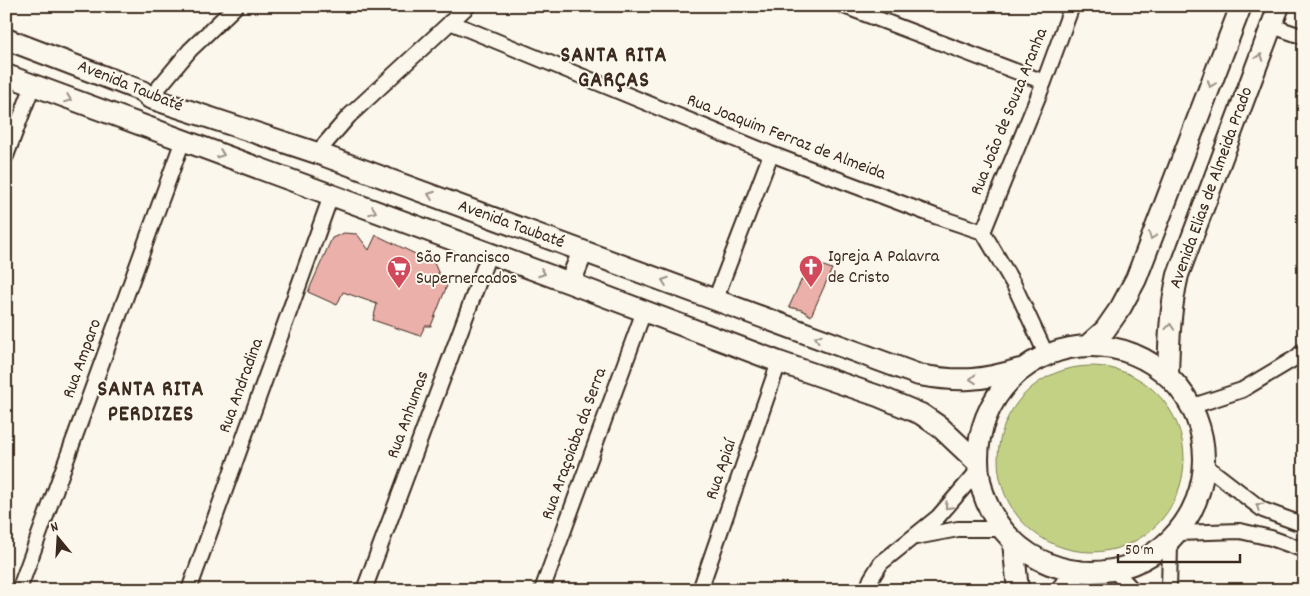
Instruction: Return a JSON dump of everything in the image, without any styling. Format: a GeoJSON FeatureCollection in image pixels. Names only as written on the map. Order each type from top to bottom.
{"type":"FeatureCollection","features":[{"type":"Feature","properties":{"kind":"street"},"geometry":{"type":"LineString","coordinates":[[142,126],[150,98],[190,50],[236,6]]}},
{"type":"Feature","properties":{"kind":"street"},"geometry":{"type":"LineString","coordinates":[[317,153],[348,116],[468,6]]}},
{"type":"Feature","properties":{"kind":"street"},"geometry":{"type":"LineString","coordinates":[[844,6],[1044,82]]}},
{"type":"Feature","properties":{"kind":"street","name":"Rua João de Souza Aranha"},"geometry":{"type":"LineString","coordinates":[[983,232],[1044,82],[1072,6]]}},
{"type":"Feature","properties":{"kind":"street","name":"Avenida Elias de Almeida Prado"},"geometry":{"type":"LineString","coordinates":[[1087,346],[1105,330],[1121,307],[1136,279],[1241,6]]}},
{"type":"Feature","properties":{"kind":"street","name":"Avenida Elias de Almeida Prado"},"geometry":{"type":"LineString","coordinates":[[1168,375],[1170,325],[1178,275],[1279,6]]}},
{"type":"Feature","properties":{"kind":"street","name":"Rua Joaquim Ferraz de Almeida"},"geometry":{"type":"LineString","coordinates":[[450,22],[771,154],[935,216],[983,232]]}},
{"type":"Feature","properties":{"kind":"street"},"geometry":{"type":"LineString","coordinates":[[1272,26],[1304,37]]}},
{"type":"Feature","properties":{"kind":"street","name":"Avenida Taubaté"},"geometry":{"type":"LineString","coordinates":[[6,39],[130,86],[142,91],[150,98],[317,153],[919,375],[947,380],[971,380],[992,378],[1020,370]]}},
{"type":"Feature","properties":{"kind":"street","name":"Avenida Taubaté"},"geometry":{"type":"LineString","coordinates":[[6,75],[779,362],[878,396],[922,414],[940,427],[977,468]]}},
{"type":"Feature","properties":{"kind":"street"},"geometry":{"type":"LineString","coordinates":[[6,156],[33,86]]}},
{"type":"Feature","properties":{"kind":"street"},"geometry":{"type":"LineString","coordinates":[[115,116],[130,86]]}},
{"type":"Feature","properties":{"kind":"street","name":"Rua Amparo"},"geometry":{"type":"LineString","coordinates":[[18,590],[183,140]]}},
{"type":"Feature","properties":{"kind":"street"},"geometry":{"type":"LineString","coordinates":[[715,300],[771,154]]}},
{"type":"Feature","properties":{"kind":"street","name":"Rua Andradina"},"geometry":{"type":"LineString","coordinates":[[189,590],[331,196]]}},
{"type":"Feature","properties":{"kind":"street"},"geometry":{"type":"LineString","coordinates":[[983,232],[1014,285],[1046,354]]}},
{"type":"Feature","properties":{"kind":"street"},"geometry":{"type":"LineString","coordinates":[[570,283],[583,251]]}},
{"type":"Feature","properties":{"kind":"street","name":"Rua Anhumas"},"geometry":{"type":"LineString","coordinates":[[364,590],[489,254]]}},
{"type":"Feature","properties":{"kind":"street","name":"Rua Araçoiaba da Serra"},"geometry":{"type":"LineString","coordinates":[[542,590],[644,311]]}},
{"type":"Feature","properties":{"kind":"street"},"geometry":{"type":"LineString","coordinates":[[1102,345],[1128,350],[1154,363],[1168,375],[1193,406],[1203,432],[1206,466],[1203,483],[1193,510],[1174,539],[1145,559],[1114,570],[1079,571],[1063,569],[1045,563],[1007,535],[986,504],[977,468],[977,452],[983,423],[998,394],[1020,370],[1046,354],[1087,346],[1102,345]]}},
{"type":"Feature","properties":{"kind":"street"},"geometry":{"type":"LineString","coordinates":[[1193,406],[1242,390],[1301,356]]}},
{"type":"Feature","properties":{"kind":"street","name":"Rua Apiaí"},"geometry":{"type":"LineString","coordinates":[[700,590],[779,362]]}},
{"type":"Feature","properties":{"kind":"street"},"geometry":{"type":"LineString","coordinates":[[1206,466],[1263,510],[1304,526]]}},
{"type":"Feature","properties":{"kind":"street"},"geometry":{"type":"LineString","coordinates":[[867,590],[871,579],[881,563],[938,517],[977,468]]}},
{"type":"Feature","properties":{"kind":"street"},"geometry":{"type":"LineString","coordinates":[[915,537],[958,529],[1007,535]]}},
{"type":"Feature","properties":{"kind":"street"},"geometry":{"type":"LineString","coordinates":[[1174,539],[1240,531],[1271,538],[1304,550]]}},
{"type":"Feature","properties":{"kind":"street"},"geometry":{"type":"LineString","coordinates":[[1007,535],[1018,590]]}},
{"type":"Feature","properties":{"kind":"street"},"geometry":{"type":"LineString","coordinates":[[1169,590],[1174,539]]}},
{"type":"Feature","properties":{"kind":"street"},"geometry":{"type":"LineString","coordinates":[[1114,570],[1133,590]]}},
{"type":"Feature","properties":{"kind":"street"},"geometry":{"type":"LineString","coordinates":[[1061,590],[1079,571]]}},
{"type":"Feature","properties":{"kind":"green space"},"geometry":{"type":"Polygon","coordinates":[[[1091,366],[1127,373],[1157,393],[1177,423],[1184,459],[1177,495],[1157,525],[1127,545],[1091,552],[1055,545],[1025,525],[1005,495],[998,459],[1005,423],[1025,393],[1055,373],[1091,366]]]}},
{"type":"Feature","properties":{"kind":"building","name":"São Francisco Supernercados"},"geometry":{"type":"Polygon","coordinates":[[[344,233],[357,234],[369,250],[376,235],[434,263],[442,281],[448,283],[431,326],[425,326],[420,336],[373,320],[377,304],[343,292],[337,305],[308,292],[332,238],[344,233]]]}},
{"type":"Feature","properties":{"kind":"building","name":"Igreja A Palavra de Cristo"},"geometry":{"type":"Polygon","coordinates":[[[810,261],[832,269],[811,316],[802,310],[789,307],[810,261]]]}},
{"type":"Feature","properties":{"kind":"place","name":"Igreja A Palavra de Cristo"},"geometry":{"type":"Point","coordinates":[811,288]}},
{"type":"Feature","properties":{"kind":"place","name":"São Francisco Supernercados"},"geometry":{"type":"Point","coordinates":[399,289]}},
{"type":"Feature","properties":{"kind":"district","name":"SANTA RITA GARÇAS"},"geometry":{"type":"Point","coordinates":[614,68]}},
{"type":"Feature","properties":{"kind":"district","name":"SANTA RITA PERDIZES"},"geometry":{"type":"Point","coordinates":[151,402]}}]}
